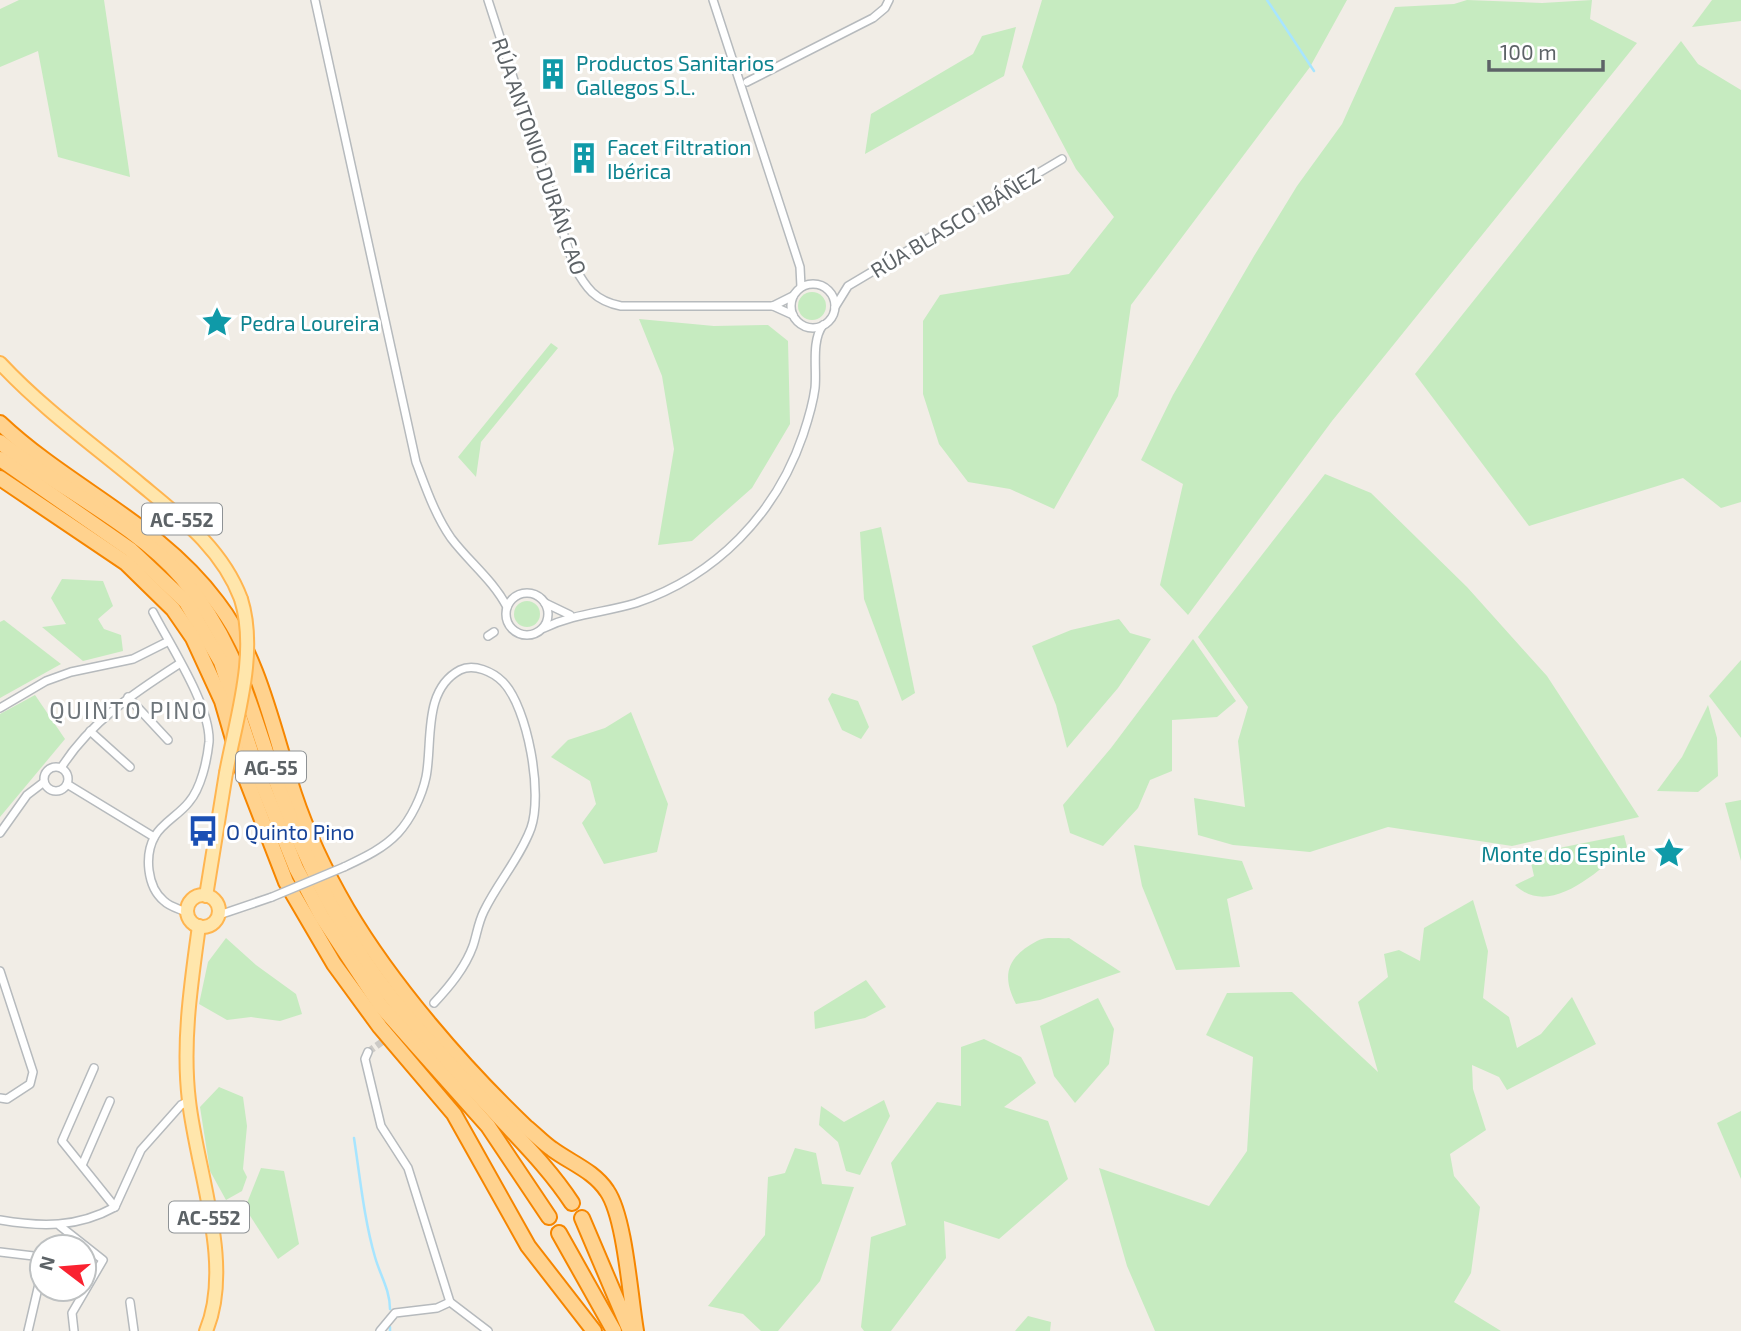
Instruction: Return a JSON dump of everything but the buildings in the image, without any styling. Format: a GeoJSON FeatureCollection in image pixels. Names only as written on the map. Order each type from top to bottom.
{"type":"FeatureCollection","features":[{"type":"Feature","properties":{"kind":"highway"},"geometry":{"type":"LineString","coordinates":[[0,423],[32,451],[172,550],[219,604],[255,674],[314,845],[347,909],[399,985],[524,1125],[552,1149],[585,1169],[607,1190],[619,1216],[636,1331]]}},
{"type":"Feature","properties":{"kind":"highway","name":"AG-55"},"geometry":{"type":"LineString","coordinates":[[0,442],[34,469],[156,553],[180,576],[206,608],[238,666],[299,843],[351,941],[391,997],[539,1158],[572,1203]]}},
{"type":"Feature","properties":{"kind":"highway","name":"AG-55"},"geometry":{"type":"LineString","coordinates":[[0,459],[131,550],[186,602],[221,663],[258,773],[296,869],[327,926],[380,1005],[488,1126],[550,1217]]}},
{"type":"Feature","properties":{"kind":"highway"},"geometry":{"type":"LineString","coordinates":[[0,478],[126,563],[173,609],[193,638],[222,701],[240,762],[286,882],[320,941],[380,1027],[454,1114],[528,1246],[594,1331]]}},
{"type":"Feature","properties":{"kind":"highway"},"geometry":{"type":"LineString","coordinates":[[582,1218],[630,1331]]}},
{"type":"Feature","properties":{"kind":"highway"},"geometry":{"type":"LineString","coordinates":[[559,1233],[614,1331]]}},
{"type":"Feature","properties":{"kind":"main road","name":"AC-552"},"geometry":{"type":"LineString","coordinates":[[0,363],[30,394],[201,537],[232,576],[241,599],[247,633],[244,668],[206,896]]}},
{"type":"Feature","properties":{"kind":"main road"},"geometry":{"type":"LineString","coordinates":[[206,896],[215,900],[219,915],[209,926],[199,926],[191,921],[188,913],[191,901],[206,896]]}},
{"type":"Feature","properties":{"kind":"main road","name":"AC-552"},"geometry":{"type":"LineString","coordinates":[[199,926],[187,1022],[189,1101],[219,1274],[215,1309],[206,1331]]}},
{"type":"Feature","properties":{"kind":"street"},"geometry":{"type":"LineString","coordinates":[[315,0],[416,462],[430,499],[451,537],[496,588],[507,607],[507,623],[518,634],[535,635],[570,615],[611,610],[659,594],[702,570],[746,533],[778,491],[803,434],[814,390],[816,343],[823,325],[831,318],[835,307],[831,294],[817,285],[800,267]]}},
{"type":"Feature","properties":{"kind":"street","name":"RÚA ANTONIO DURÁN CAO"},"geometry":{"type":"LineString","coordinates":[[488,0],[574,266],[585,287],[599,301],[621,306],[773,306],[793,315]]}},
{"type":"Feature","properties":{"kind":"street"},"geometry":{"type":"LineString","coordinates":[[713,0],[800,267],[801,287]]}},
{"type":"Feature","properties":{"kind":"street"},"geometry":{"type":"LineString","coordinates":[[747,82],[873,18],[885,8],[889,0]]}},
{"type":"Feature","properties":{"kind":"street","name":"RÚA BLASCO IBÁÑEZ"},"geometry":{"type":"LineString","coordinates":[[835,307],[848,286],[1062,159]]}},
{"type":"Feature","properties":{"kind":"street"},"geometry":{"type":"LineString","coordinates":[[816,343],[806,326],[793,315],[793,296],[801,287],[817,285]]}},
{"type":"Feature","properties":{"kind":"street","name":"RÚA BLASCO IBÁÑEZ"},"geometry":{"type":"LineString","coordinates":[[817,285],[848,286]]}},
{"type":"Feature","properties":{"kind":"street","name":"RÚA ANTONIO DURÁN CAO"},"geometry":{"type":"LineString","coordinates":[[773,306],[793,296]]}},
{"type":"Feature","properties":{"kind":"street"},"geometry":{"type":"LineString","coordinates":[[806,326],[823,325]]}},
{"type":"Feature","properties":{"kind":"street"},"geometry":{"type":"LineString","coordinates":[[496,588],[514,597]]}},
{"type":"Feature","properties":{"kind":"street"},"geometry":{"type":"LineString","coordinates":[[507,607],[514,597],[527,593],[570,615]]}},
{"type":"Feature","properties":{"kind":"street"},"geometry":{"type":"LineString","coordinates":[[544,628],[548,616],[545,603]]}},
{"type":"Feature","properties":{"kind":"street"},"geometry":{"type":"LineString","coordinates":[[153,612],[205,714],[209,744],[197,789],[189,802],[154,837],[149,862],[151,882],[164,901],[188,913]]}},
{"type":"Feature","properties":{"kind":"street"},"geometry":{"type":"LineString","coordinates":[[0,708],[46,681],[71,671],[133,659],[167,642]]}},
{"type":"Feature","properties":{"kind":"street"},"geometry":{"type":"LineString","coordinates":[[0,833],[27,795],[44,782],[47,771],[61,768],[90,732],[128,697],[180,664]]}},
{"type":"Feature","properties":{"kind":"street"},"geometry":{"type":"LineString","coordinates":[[219,915],[272,897],[344,867],[376,851],[391,839],[415,809],[426,778],[432,710],[441,688],[461,669],[479,668],[498,677],[520,705],[526,729],[535,799],[532,825],[522,849],[489,899],[461,970],[434,1003]]}},
{"type":"Feature","properties":{"kind":"street"},"geometry":{"type":"LineString","coordinates":[[128,697],[168,740]]}},
{"type":"Feature","properties":{"kind":"street"},"geometry":{"type":"LineString","coordinates":[[90,732],[130,767]]}},
{"type":"Feature","properties":{"kind":"street"},"geometry":{"type":"LineString","coordinates":[[44,782],[49,790],[56,792],[67,784],[68,775],[61,768]]}},
{"type":"Feature","properties":{"kind":"street"},"geometry":{"type":"LineString","coordinates":[[67,784],[154,837]]}},
{"type":"Feature","properties":{"kind":"street"},"geometry":{"type":"LineString","coordinates":[[0,971],[33,1072],[30,1084],[6,1099],[0,1098]]}},
{"type":"Feature","properties":{"kind":"street"},"geometry":{"type":"LineString","coordinates":[[368,1052],[365,1059],[381,1126],[408,1168],[450,1303],[488,1331]]}},
{"type":"Feature","properties":{"kind":"street"},"geometry":{"type":"LineString","coordinates":[[94,1069],[62,1141],[83,1163],[115,1207]]}},
{"type":"Feature","properties":{"kind":"street"},"geometry":{"type":"LineString","coordinates":[[83,1163],[110,1101]]}},
{"type":"Feature","properties":{"kind":"street"},"geometry":{"type":"LineString","coordinates":[[0,1220],[60,1226],[86,1220],[115,1207],[141,1150],[181,1105],[189,1101]]}},
{"type":"Feature","properties":{"kind":"street"},"geometry":{"type":"LineString","coordinates":[[60,1226],[67,1233]]}},
{"type":"Feature","properties":{"kind":"street"},"geometry":{"type":"LineString","coordinates":[[0,1252],[28,1255]]}},
{"type":"Feature","properties":{"kind":"street"},"geometry":{"type":"LineString","coordinates":[[130,1302],[134,1331]]}},
{"type":"Feature","properties":{"kind":"street"},"geometry":{"type":"LineString","coordinates":[[27,1331],[34,1303]]}},
{"type":"Feature","properties":{"kind":"street"},"geometry":{"type":"LineString","coordinates":[[74,1331],[72,1313],[78,1303]]}},
{"type":"Feature","properties":{"kind":"street"},"geometry":{"type":"LineString","coordinates":[[380,1331],[395,1313],[437,1308],[450,1303]]}},
{"type":"Feature","properties":{"kind":"green space"},"geometry":{"type":"Polygon","coordinates":[[[19,0],[104,0],[130,177],[58,157],[38,51],[0,67],[0,9],[19,0]]]}},
{"type":"Feature","properties":{"kind":"green space"},"geometry":{"type":"Polygon","coordinates":[[[1042,0],[1347,0],[1310,67],[1131,305],[1118,396],[1054,509],[1010,489],[968,482],[939,444],[923,394],[923,321],[940,295],[1069,274],[1114,217],[1076,169],[1022,67],[1042,0]]]}},
{"type":"Feature","properties":{"kind":"green space"},"geometry":{"type":"Polygon","coordinates":[[[1467,0],[1542,3],[1592,0],[1590,19],[1637,43],[1332,421],[1188,615],[1160,585],[1183,484],[1141,460],[1173,395],[1254,256],[1297,186],[1342,124],[1395,7],[1454,4],[1467,0]]]}},
{"type":"Feature","properties":{"kind":"green space"},"geometry":{"type":"Polygon","coordinates":[[[1712,0],[1741,0],[1741,21],[1692,27],[1712,0]]]}},
{"type":"Feature","properties":{"kind":"green space"},"geometry":{"type":"Polygon","coordinates":[[[1016,27],[1004,76],[865,154],[871,114],[973,54],[982,36],[1016,27]]]}},
{"type":"Feature","properties":{"kind":"green space"},"geometry":{"type":"Polygon","coordinates":[[[1681,41],[1698,64],[1741,90],[1741,502],[1721,508],[1683,478],[1529,526],[1415,374],[1681,41]]]}},
{"type":"Feature","properties":{"kind":"green space"},"geometry":{"type":"Polygon","coordinates":[[[812,292],[822,296],[826,306],[822,316],[812,320],[802,316],[798,306],[802,296],[812,292]]]}},
{"type":"Feature","properties":{"kind":"green space"},"geometry":{"type":"Polygon","coordinates":[[[639,319],[714,326],[768,325],[788,341],[790,424],[752,488],[692,541],[658,545],[674,449],[662,376],[639,319]]]}},
{"type":"Feature","properties":{"kind":"green space"},"geometry":{"type":"Polygon","coordinates":[[[551,343],[558,348],[481,442],[476,477],[458,457],[551,343]]]}},
{"type":"Feature","properties":{"kind":"green space"},"geometry":{"type":"Polygon","coordinates":[[[1325,474],[1371,493],[1467,587],[1547,676],[1639,817],[1512,846],[1388,827],[1310,852],[1233,845],[1198,835],[1194,798],[1245,807],[1238,741],[1248,707],[1198,637],[1325,474]]]}},
{"type":"Feature","properties":{"kind":"green space"},"geometry":{"type":"Polygon","coordinates":[[[881,527],[915,693],[902,701],[864,599],[860,532],[881,527]]]}},
{"type":"Feature","properties":{"kind":"green space"},"geometry":{"type":"Polygon","coordinates":[[[62,579],[103,581],[113,606],[98,619],[104,629],[121,635],[123,651],[83,661],[42,627],[66,624],[51,598],[62,579]]]}},
{"type":"Feature","properties":{"kind":"green space"},"geometry":{"type":"Polygon","coordinates":[[[527,601],[536,605],[540,614],[536,623],[527,627],[518,623],[514,614],[518,605],[527,601]]]}},
{"type":"Feature","properties":{"kind":"green space"},"geometry":{"type":"Polygon","coordinates":[[[1119,619],[1130,633],[1151,639],[1118,688],[1067,748],[1056,705],[1032,646],[1071,630],[1119,619]]]}},
{"type":"Feature","properties":{"kind":"green space"},"geometry":{"type":"Polygon","coordinates":[[[4,620],[61,664],[0,698],[0,622],[4,620]]]}},
{"type":"Feature","properties":{"kind":"green space"},"geometry":{"type":"Polygon","coordinates":[[[1193,639],[1236,701],[1217,717],[1172,720],[1172,771],[1150,780],[1138,808],[1103,846],[1070,833],[1063,805],[1111,748],[1193,639]]]}},
{"type":"Feature","properties":{"kind":"green space"},"geometry":{"type":"Polygon","coordinates":[[[1741,660],[1741,738],[1709,696],[1741,660]]]}},
{"type":"Feature","properties":{"kind":"green space"},"geometry":{"type":"Polygon","coordinates":[[[832,693],[858,701],[869,727],[861,739],[842,730],[828,699],[832,693]]]}},
{"type":"Feature","properties":{"kind":"green space"},"geometry":{"type":"Polygon","coordinates":[[[35,695],[65,739],[0,817],[0,714],[35,695]]]}},
{"type":"Feature","properties":{"kind":"green space"},"geometry":{"type":"Polygon","coordinates":[[[1708,705],[1717,738],[1718,776],[1698,792],[1657,791],[1682,757],[1708,705]]]}},
{"type":"Feature","properties":{"kind":"green space"},"geometry":{"type":"Polygon","coordinates":[[[631,712],[668,804],[657,852],[604,864],[582,823],[596,804],[590,781],[551,757],[568,740],[605,728],[631,712]]]}},
{"type":"Feature","properties":{"kind":"green space"},"geometry":{"type":"Polygon","coordinates":[[[1741,800],[1741,861],[1725,803],[1741,800]]]}},
{"type":"Feature","properties":{"kind":"green space"},"geometry":{"type":"Polygon","coordinates":[[[1624,835],[1627,847],[1574,887],[1543,897],[1529,894],[1515,885],[1534,876],[1529,854],[1624,835]]]}},
{"type":"Feature","properties":{"kind":"green space"},"geometry":{"type":"Polygon","coordinates":[[[1134,845],[1242,861],[1253,889],[1227,899],[1240,967],[1176,970],[1142,886],[1134,845]]]}},
{"type":"Feature","properties":{"kind":"green space"},"geometry":{"type":"Polygon","coordinates":[[[1473,900],[1488,951],[1483,998],[1509,1017],[1517,1048],[1541,1034],[1572,997],[1596,1044],[1507,1090],[1499,1077],[1472,1065],[1473,1089],[1486,1130],[1450,1154],[1454,1176],[1480,1207],[1471,1273],[1454,1302],[1501,1331],[1155,1331],[1127,1266],[1099,1168],[1209,1206],[1247,1151],[1253,1057],[1206,1035],[1227,993],[1292,992],[1378,1072],[1358,1002],[1388,977],[1384,954],[1399,950],[1420,961],[1424,928],[1473,900]]]}},
{"type":"Feature","properties":{"kind":"green space"},"geometry":{"type":"Polygon","coordinates":[[[226,938],[256,965],[296,994],[302,1014],[280,1021],[251,1017],[227,1020],[199,1004],[208,962],[226,938]]]}},
{"type":"Feature","properties":{"kind":"green space"},"geometry":{"type":"Polygon","coordinates":[[[1069,938],[1121,972],[1040,1000],[1016,1004],[1008,976],[1013,960],[1040,939],[1069,938]]]}},
{"type":"Feature","properties":{"kind":"green space"},"geometry":{"type":"Polygon","coordinates":[[[866,980],[886,1007],[865,1018],[815,1029],[814,1012],[866,980]]]}},
{"type":"Feature","properties":{"kind":"green space"},"geometry":{"type":"Polygon","coordinates":[[[1098,998],[1114,1029],[1109,1064],[1075,1103],[1054,1076],[1040,1026],[1098,998]]]}},
{"type":"Feature","properties":{"kind":"green space"},"geometry":{"type":"Polygon","coordinates":[[[984,1039],[1021,1057],[1036,1083],[1004,1107],[1048,1121],[1068,1179],[999,1239],[944,1221],[946,1258],[891,1331],[864,1331],[861,1327],[871,1237],[906,1225],[891,1163],[937,1102],[961,1106],[961,1047],[984,1039]]]}},
{"type":"Feature","properties":{"kind":"green space"},"geometry":{"type":"Polygon","coordinates":[[[219,1087],[243,1097],[247,1126],[243,1169],[247,1177],[242,1191],[226,1200],[210,1171],[200,1107],[219,1087]]]}},
{"type":"Feature","properties":{"kind":"green space"},"geometry":{"type":"Polygon","coordinates":[[[884,1100],[890,1116],[860,1175],[846,1171],[838,1142],[819,1125],[821,1106],[844,1122],[884,1100]]]}},
{"type":"Feature","properties":{"kind":"green space"},"geometry":{"type":"Polygon","coordinates":[[[1741,1111],[1741,1179],[1717,1123],[1741,1111]]]}},
{"type":"Feature","properties":{"kind":"green space"},"geometry":{"type":"Polygon","coordinates":[[[795,1148],[816,1153],[822,1184],[854,1187],[820,1281],[778,1331],[761,1331],[743,1314],[708,1306],[765,1235],[768,1177],[785,1173],[795,1148]]]}},
{"type":"Feature","properties":{"kind":"green space"},"geometry":{"type":"Polygon","coordinates":[[[261,1168],[284,1171],[299,1244],[278,1259],[245,1208],[261,1168]]]}},
{"type":"Feature","properties":{"kind":"green space"},"geometry":{"type":"Polygon","coordinates":[[[1028,1316],[1051,1322],[1050,1331],[1015,1331],[1028,1316]]]}},
{"type":"Feature","properties":{"kind":"waterway"},"geometry":{"type":"LineString","coordinates":[[1267,0],[1314,71]]}},
{"type":"Feature","properties":{"kind":"waterway"},"geometry":{"type":"LineString","coordinates":[[354,1138],[368,1228],[390,1309]]}},
{"type":"Feature","properties":{"kind":"tunnel"},"geometry":{"type":"LineString","coordinates":[[368,1052],[390,1036]]}},
{"type":"Feature","properties":{"kind":"place","name":"Productos Sanitarios Gallegos S.L."},"geometry":{"type":"Point","coordinates":[553,74]}},
{"type":"Feature","properties":{"kind":"place","name":"Facet Filtration Ibérica"},"geometry":{"type":"Point","coordinates":[584,158]}},
{"type":"Feature","properties":{"kind":"place","name":"Pedra Loureira"},"geometry":{"type":"Point","coordinates":[217,322]}},
{"type":"Feature","properties":{"kind":"place","name":"O Quinto Pino"},"geometry":{"type":"Point","coordinates":[203,831]}},
{"type":"Feature","properties":{"kind":"place","name":"Monte do Espinle"},"geometry":{"type":"Point","coordinates":[1669,853]}},
{"type":"Feature","properties":{"kind":"district","name":"QUINTO PINO"},"geometry":{"type":"Point","coordinates":[129,710]}}]}
